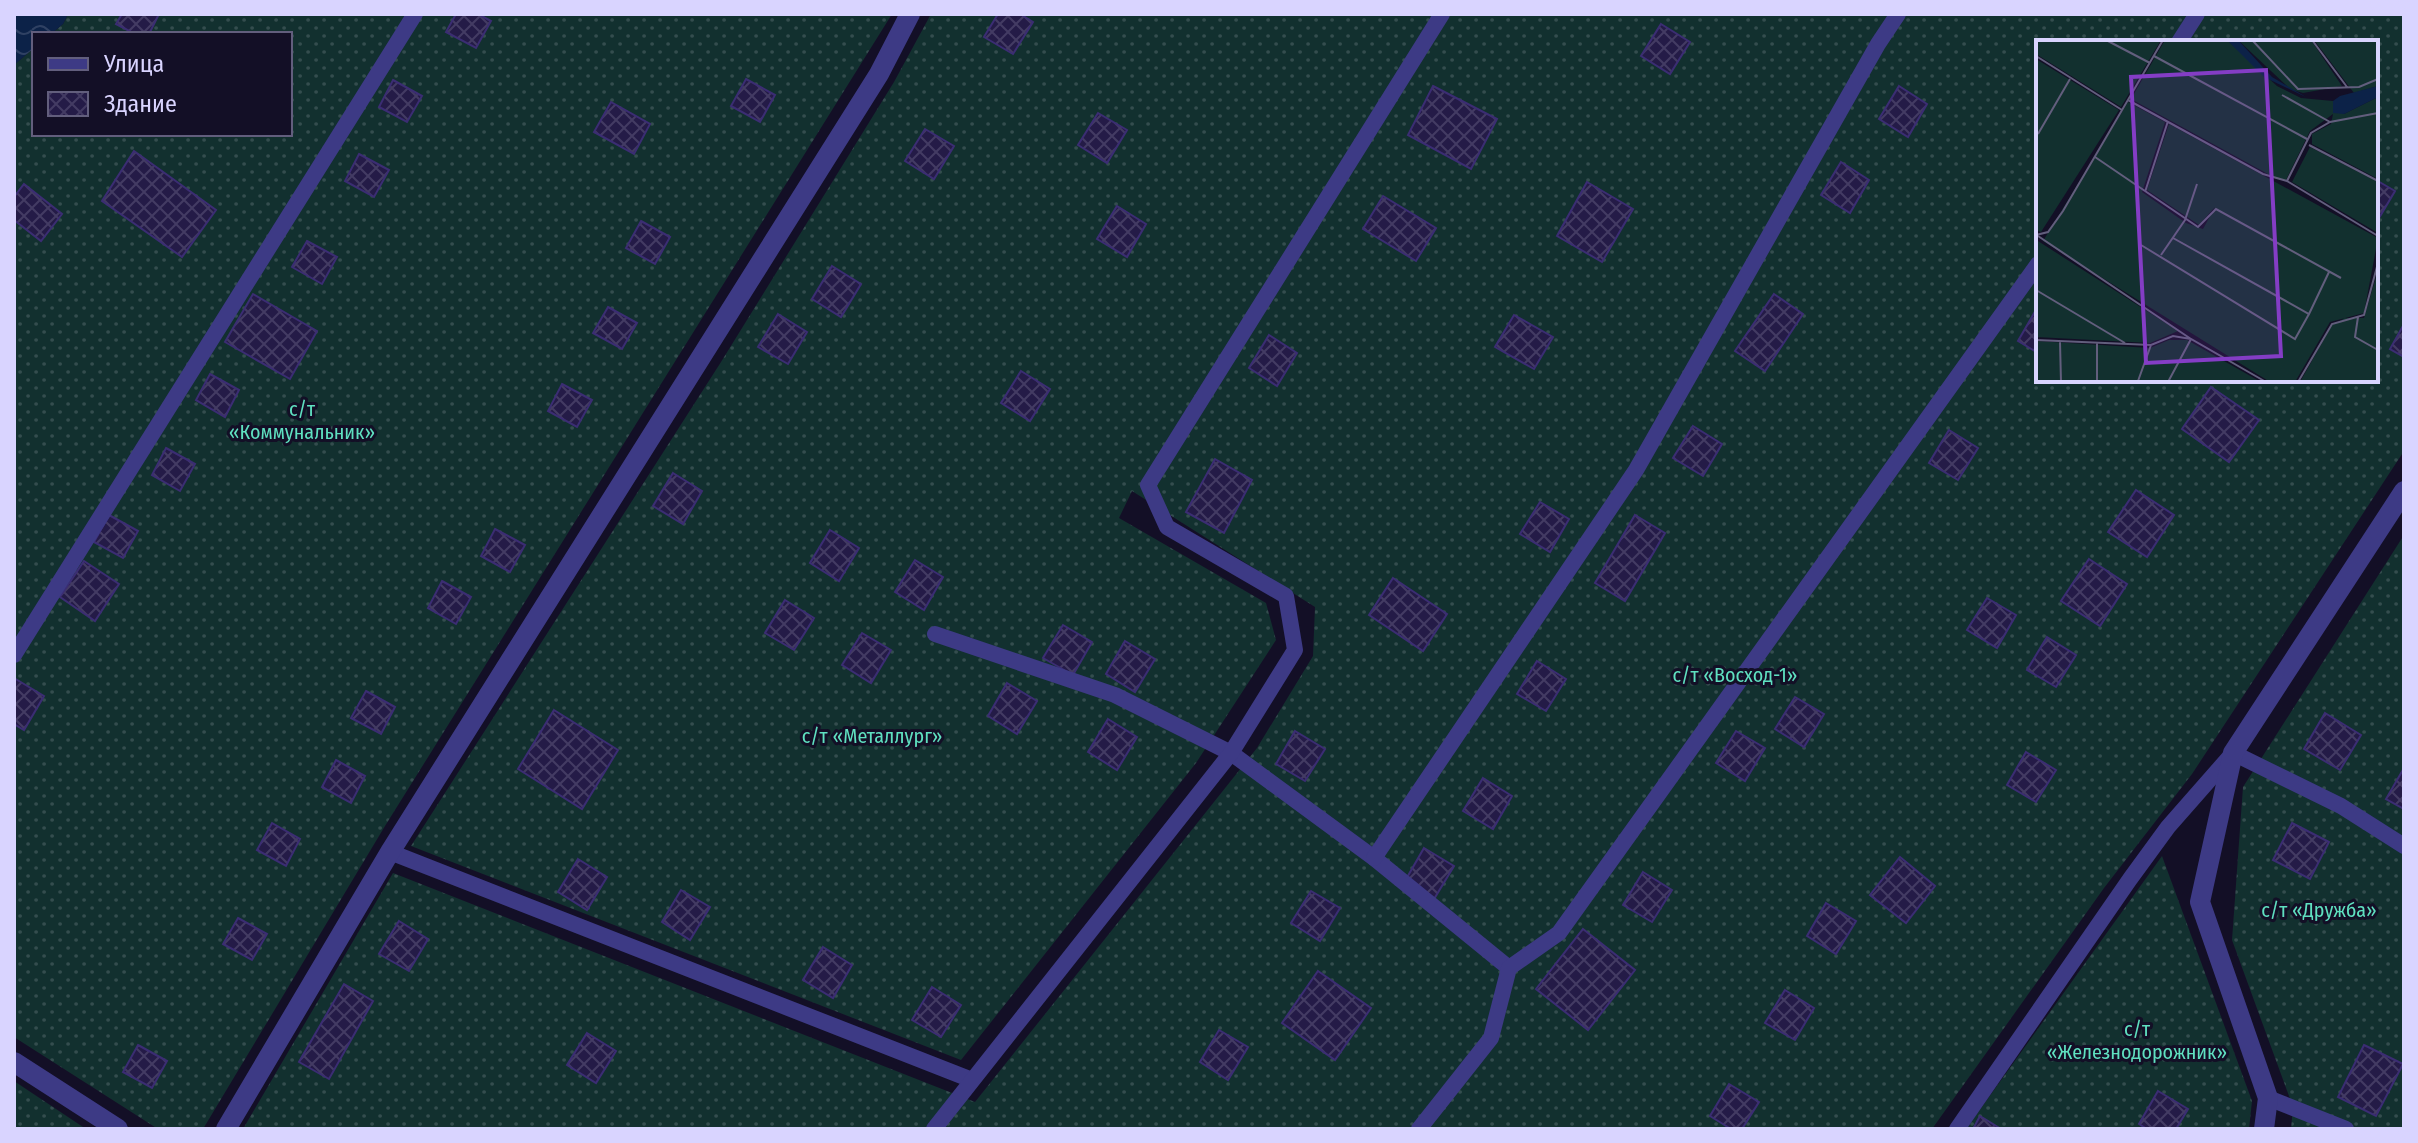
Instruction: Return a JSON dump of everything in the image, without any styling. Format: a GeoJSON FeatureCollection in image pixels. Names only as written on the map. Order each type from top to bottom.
{"type":"FeatureCollection","features":[{"type":"Feature","properties":{"kind":"street"},"geometry":{"type":"LineString","coordinates":[[226,1129],[390,852],[879,74],[910,14]]}},
{"type":"Feature","properties":{"kind":"street"},"geometry":{"type":"LineString","coordinates":[[2264,1129],[2268,1098],[2200,902],[2233,753],[2404,491]]}},
{"type":"Feature","properties":{"kind":"street"},"geometry":{"type":"LineString","coordinates":[[14,1062],[118,1129]]}},
{"type":"Feature","properties":{"kind":"lane"},"geometry":{"type":"LineString","coordinates":[[14,655],[415,14]]}},
{"type":"Feature","properties":{"kind":"lane"},"geometry":{"type":"LineString","coordinates":[[934,1129],[1231,753],[1295,650],[1286,596],[1167,527],[1148,485],[1442,14]]}},
{"type":"Feature","properties":{"kind":"lane"},"geometry":{"type":"LineString","coordinates":[[1374,858],[1636,470],[1898,14]]}},
{"type":"Feature","properties":{"kind":"lane"},"geometry":{"type":"LineString","coordinates":[[2180,40],[2197,14]]}},
{"type":"Feature","properties":{"kind":"lane"},"geometry":{"type":"LineString","coordinates":[[1419,1129],[1491,1038],[1509,968],[1559,933],[2036,267]]}},
{"type":"Feature","properties":{"kind":"lane"},"geometry":{"type":"LineString","coordinates":[[935,634],[1115,695],[1231,753],[1374,858],[1509,968]]}},
{"type":"Feature","properties":{"kind":"lane"},"geometry":{"type":"LineString","coordinates":[[1957,1129],[2168,827],[2233,753],[2341,806],[2404,846]]}},
{"type":"Feature","properties":{"kind":"lane"},"geometry":{"type":"LineString","coordinates":[[390,852],[972,1080]]}},
{"type":"Feature","properties":{"kind":"lane"},"geometry":{"type":"LineString","coordinates":[[2268,1098],[2346,1129]]}},
{"type":"Feature","properties":{"kind":"green space","name":"с/т «Коммунальник»"},"geometry":{"type":"Polygon","coordinates":[[[68,14],[892,14],[385,826],[203,1129],[158,1129],[14,1037],[14,65],[32,50],[32,136],[292,136],[292,32],[53,32],[63,24],[68,14]]]}},
{"type":"Feature","properties":{"kind":"green space","name":"с/т «Восход-1»"},"geometry":{"type":"Polygon","coordinates":[[[931,14],[2404,14],[2404,451],[2192,774],[2104,888],[1932,1129],[243,1129],[393,873],[975,1102],[1257,748],[1313,656],[1315,607],[1132,491],[1119,518],[1266,603],[1276,640],[1196,763],[961,1060],[411,846],[721,362],[894,82],[931,14]]]}},
{"type":"Feature","properties":{"kind":"green space","name":"с/т «Дружба»"},"geometry":{"type":"Polygon","coordinates":[[[2404,535],[2404,1129],[2291,1129],[2293,1107],[2232,940],[2243,787],[2404,535]]]}},
{"type":"Feature","properties":{"kind":"green space","name":"с/т «Железнодорожник»"},"geometry":{"type":"Polygon","coordinates":[[[2162,856],[2252,1101],[2249,1129],[1966,1129],[2162,856]]]}},
{"type":"Feature","properties":{"kind":"green space"},"geometry":{"type":"Polygon","coordinates":[[[14,1081],[86,1129],[14,1129],[14,1081]]]}},
{"type":"Feature","properties":{"kind":"water"},"geometry":{"type":"Polygon","coordinates":[[[14,14],[68,14],[63,24],[53,32],[32,32],[32,50],[14,65],[14,14]]]}},
{"type":"Feature","properties":{"kind":"building"},"geometry":{"type":"Polygon","coordinates":[[[122,14],[159,14],[150,32],[131,32],[116,24],[122,14]]]}},
{"type":"Feature","properties":{"kind":"building"},"geometry":{"type":"Polygon","coordinates":[[[456,14],[478,14],[491,21],[476,48],[446,32],[456,14]]]}},
{"type":"Feature","properties":{"kind":"building"},"geometry":{"type":"Polygon","coordinates":[[[998,14],[1020,14],[1033,22],[1013,54],[984,37],[998,14]]]}},
{"type":"Feature","properties":{"kind":"building"},"geometry":{"type":"Polygon","coordinates":[[[1661,24],[1690,42],[1670,74],[1641,56],[1661,24]]]}},
{"type":"Feature","properties":{"kind":"building"},"geometry":{"type":"Polygon","coordinates":[[[746,79],[775,95],[760,122],[731,106],[746,79]]]}},
{"type":"Feature","properties":{"kind":"building"},"geometry":{"type":"Polygon","coordinates":[[[393,80],[422,96],[407,122],[379,107],[393,80]]]}},
{"type":"Feature","properties":{"kind":"building"},"geometry":{"type":"Polygon","coordinates":[[[1433,86],[1497,119],[1471,169],[1408,135],[1433,86]]]}},
{"type":"Feature","properties":{"kind":"building"},"geometry":{"type":"Polygon","coordinates":[[[1899,86],[1927,104],[1908,137],[1879,119],[1899,86]]]}},
{"type":"Feature","properties":{"kind":"building"},"geometry":{"type":"Polygon","coordinates":[[[611,102],[650,124],[634,154],[594,132],[611,102]]]}},
{"type":"Feature","properties":{"kind":"building"},"geometry":{"type":"Polygon","coordinates":[[[1098,113],[1127,130],[1107,163],[1078,145],[1098,113]]]}},
{"type":"Feature","properties":{"kind":"building"},"geometry":{"type":"Polygon","coordinates":[[[925,129],[954,146],[934,179],[905,161],[925,129]]]}},
{"type":"Feature","properties":{"kind":"building"},"geometry":{"type":"Polygon","coordinates":[[[134,151],[216,210],[182,257],[102,201],[134,151]]]}},
{"type":"Feature","properties":{"kind":"building"},"geometry":{"type":"Polygon","coordinates":[[[359,154],[389,170],[374,197],[345,181],[359,154]]]}},
{"type":"Feature","properties":{"kind":"building"},"geometry":{"type":"Polygon","coordinates":[[[1841,162],[1869,180],[1850,213],[1821,195],[1841,162]]]}},
{"type":"Feature","properties":{"kind":"building"},"geometry":{"type":"Polygon","coordinates":[[[2378,181],[2395,191],[2378,220],[2378,181]]]}},
{"type":"Feature","properties":{"kind":"building"},"geometry":{"type":"Polygon","coordinates":[[[1587,182],[1633,209],[1602,262],[1557,236],[1587,182]]]}},
{"type":"Feature","properties":{"kind":"building"},"geometry":{"type":"Polygon","coordinates":[[[24,184],[62,214],[41,241],[14,220],[14,197],[24,184]]]}},
{"type":"Feature","properties":{"kind":"building"},"geometry":{"type":"Polygon","coordinates":[[[1383,196],[1436,228],[1416,261],[1363,229],[1383,196]]]}},
{"type":"Feature","properties":{"kind":"building"},"geometry":{"type":"Polygon","coordinates":[[[1117,206],[1146,224],[1127,257],[1097,239],[1117,206]]]}},
{"type":"Feature","properties":{"kind":"building"},"geometry":{"type":"Polygon","coordinates":[[[641,221],[670,237],[655,264],[626,248],[641,221]]]}},
{"type":"Feature","properties":{"kind":"building"},"geometry":{"type":"Polygon","coordinates":[[[307,241],[337,257],[322,284],[292,267],[307,241]]]}},
{"type":"Feature","properties":{"kind":"building"},"geometry":{"type":"Polygon","coordinates":[[[832,266],[861,284],[841,317],[812,299],[832,266]]]}},
{"type":"Feature","properties":{"kind":"building"},"geometry":{"type":"Polygon","coordinates":[[[253,294],[317,331],[290,379],[225,342],[253,294]]]}},
{"type":"Feature","properties":{"kind":"building"},"geometry":{"type":"Polygon","coordinates":[[[1774,294],[1803,314],[1765,371],[1735,351],[1774,294]]]}},
{"type":"Feature","properties":{"kind":"building"},"geometry":{"type":"Polygon","coordinates":[[[608,307],[637,323],[622,349],[593,333],[608,307]]]}},
{"type":"Feature","properties":{"kind":"building"},"geometry":{"type":"Polygon","coordinates":[[[2036,310],[2036,352],[2018,341],[2036,310]]]}},
{"type":"Feature","properties":{"kind":"building"},"geometry":{"type":"Polygon","coordinates":[[[778,314],[807,332],[788,364],[758,347],[778,314]]]}},
{"type":"Feature","properties":{"kind":"building"},"geometry":{"type":"Polygon","coordinates":[[[1514,315],[1553,337],[1534,369],[1495,347],[1514,315]]]}},
{"type":"Feature","properties":{"kind":"building"},"geometry":{"type":"Polygon","coordinates":[[[2404,324],[2404,357],[2390,349],[2404,324]]]}},
{"type":"Feature","properties":{"kind":"building"},"geometry":{"type":"Polygon","coordinates":[[[1269,335],[1297,353],[1277,386],[1249,368],[1269,335]]]}},
{"type":"Feature","properties":{"kind":"building"},"geometry":{"type":"Polygon","coordinates":[[[1021,371],[1050,389],[1030,421],[1001,403],[1021,371]]]}},
{"type":"Feature","properties":{"kind":"building"},"geometry":{"type":"Polygon","coordinates":[[[210,374],[239,390],[225,417],[196,400],[210,374]]]}},
{"type":"Feature","properties":{"kind":"building"},"geometry":{"type":"Polygon","coordinates":[[[562,384],[592,400],[577,427],[548,411],[562,384]]]}},
{"type":"Feature","properties":{"kind":"building"},"geometry":{"type":"Polygon","coordinates":[[[2211,387],[2259,420],[2229,462],[2182,429],[2211,387]]]}},
{"type":"Feature","properties":{"kind":"building"},"geometry":{"type":"Polygon","coordinates":[[[1693,426],[1722,444],[1703,476],[1673,458],[1693,426]]]}},
{"type":"Feature","properties":{"kind":"building"},"geometry":{"type":"Polygon","coordinates":[[[1949,430],[1978,448],[1958,480],[1929,463],[1949,430]]]}},
{"type":"Feature","properties":{"kind":"building"},"geometry":{"type":"Polygon","coordinates":[[[166,448],[195,464],[180,491],[152,475],[166,448]]]}},
{"type":"Feature","properties":{"kind":"building"},"geometry":{"type":"Polygon","coordinates":[[[1215,459],[1252,480],[1224,533],[1186,512],[1215,459]]]}},
{"type":"Feature","properties":{"kind":"building"},"geometry":{"type":"Polygon","coordinates":[[[673,473],[702,491],[683,524],[653,506],[673,473]]]}},
{"type":"Feature","properties":{"kind":"building"},"geometry":{"type":"Polygon","coordinates":[[[2136,490],[2174,515],[2147,557],[2108,532],[2136,490]]]}},
{"type":"Feature","properties":{"kind":"building"},"geometry":{"type":"Polygon","coordinates":[[[1540,502],[1569,519],[1550,552],[1520,534],[1540,502]]]}},
{"type":"Feature","properties":{"kind":"building"},"geometry":{"type":"Polygon","coordinates":[[[109,515],[138,531],[123,558],[94,542],[109,515]]]}},
{"type":"Feature","properties":{"kind":"building"},"geometry":{"type":"Polygon","coordinates":[[[1635,515],[1665,533],[1625,601],[1595,583],[1635,515]]]}},
{"type":"Feature","properties":{"kind":"building"},"geometry":{"type":"Polygon","coordinates":[[[495,529],[525,545],[510,572],[481,556],[495,529]]]}},
{"type":"Feature","properties":{"kind":"building"},"geometry":{"type":"Polygon","coordinates":[[[830,530],[859,548],[839,581],[810,563],[830,530]]]}},
{"type":"Feature","properties":{"kind":"building"},"geometry":{"type":"Polygon","coordinates":[[[2089,559],[2127,584],[2100,626],[2061,601],[2089,559]]]}},
{"type":"Feature","properties":{"kind":"building"},"geometry":{"type":"Polygon","coordinates":[[[915,560],[943,577],[924,610],[895,592],[915,560]]]}},
{"type":"Feature","properties":{"kind":"building"},"geometry":{"type":"Polygon","coordinates":[[[84,561],[119,584],[95,621],[60,597],[84,561]]]}},
{"type":"Feature","properties":{"kind":"building"},"geometry":{"type":"Polygon","coordinates":[[[1393,578],[1447,614],[1423,651],[1369,615],[1393,578]]]}},
{"type":"Feature","properties":{"kind":"building"},"geometry":{"type":"Polygon","coordinates":[[[442,581],[471,597],[456,624],[428,608],[442,581]]]}},
{"type":"Feature","properties":{"kind":"building"},"geometry":{"type":"Polygon","coordinates":[[[1987,598],[2016,615],[1997,648],[1967,630],[1987,598]]]}},
{"type":"Feature","properties":{"kind":"building"},"geometry":{"type":"Polygon","coordinates":[[[785,600],[814,618],[794,650],[765,633],[785,600]]]}},
{"type":"Feature","properties":{"kind":"building"},"geometry":{"type":"Polygon","coordinates":[[[1063,625],[1092,642],[1073,675],[1043,658],[1063,625]]]}},
{"type":"Feature","properties":{"kind":"building"},"geometry":{"type":"Polygon","coordinates":[[[862,633],[891,650],[871,683],[842,665],[862,633]]]}},
{"type":"Feature","properties":{"kind":"building"},"geometry":{"type":"Polygon","coordinates":[[[2047,637],[2076,655],[2056,687],[2027,670],[2047,637]]]}},
{"type":"Feature","properties":{"kind":"building"},"geometry":{"type":"Polygon","coordinates":[[[1125,641],[1155,659],[1135,692],[1106,674],[1125,641]]]}},
{"type":"Feature","properties":{"kind":"building"},"geometry":{"type":"Polygon","coordinates":[[[1537,661],[1566,679],[1546,711],[1517,694],[1537,661]]]}},
{"type":"Feature","properties":{"kind":"building"},"geometry":{"type":"Polygon","coordinates":[[[14,678],[44,696],[24,730],[14,724],[14,678]]]}},
{"type":"Feature","properties":{"kind":"building"},"geometry":{"type":"Polygon","coordinates":[[[1007,683],[1037,701],[1017,734],[988,716],[1007,683]]]}},
{"type":"Feature","properties":{"kind":"building"},"geometry":{"type":"Polygon","coordinates":[[[366,691],[395,707],[381,734],[351,718],[366,691]]]}},
{"type":"Feature","properties":{"kind":"building"},"geometry":{"type":"Polygon","coordinates":[[[1795,697],[1824,714],[1804,747],[1775,729],[1795,697]]]}},
{"type":"Feature","properties":{"kind":"building"},"geometry":{"type":"Polygon","coordinates":[[[554,710],[618,750],[582,809],[518,769],[554,710]]]}},
{"type":"Feature","properties":{"kind":"building"},"geometry":{"type":"Polygon","coordinates":[[[2325,713],[2361,735],[2340,770],[2304,749],[2325,713]]]}},
{"type":"Feature","properties":{"kind":"building"},"geometry":{"type":"Polygon","coordinates":[[[1108,719],[1137,737],[1117,770],[1088,752],[1108,719]]]}},
{"type":"Feature","properties":{"kind":"building"},"geometry":{"type":"Polygon","coordinates":[[[1295,731],[1325,749],[1305,781],[1276,764],[1295,731]]]}},
{"type":"Feature","properties":{"kind":"building"},"geometry":{"type":"Polygon","coordinates":[[[1736,731],[1765,748],[1745,781],[1716,763],[1736,731]]]}},
{"type":"Feature","properties":{"kind":"building"},"geometry":{"type":"Polygon","coordinates":[[[2026,752],[2056,770],[2036,802],[2007,785],[2026,752]]]}},
{"type":"Feature","properties":{"kind":"building"},"geometry":{"type":"Polygon","coordinates":[[[336,760],[365,776],[351,803],[322,787],[336,760]]]}},
{"type":"Feature","properties":{"kind":"building"},"geometry":{"type":"Polygon","coordinates":[[[2404,768],[2404,809],[2386,799],[2404,768]]]}},
{"type":"Feature","properties":{"kind":"building"},"geometry":{"type":"Polygon","coordinates":[[[1483,778],[1512,796],[1493,829],[1463,811],[1483,778]]]}},
{"type":"Feature","properties":{"kind":"building"},"geometry":{"type":"Polygon","coordinates":[[[272,823],[300,839],[286,866],[257,850],[272,823]]]}},
{"type":"Feature","properties":{"kind":"building"},"geometry":{"type":"Polygon","coordinates":[[[2292,823],[2329,842],[2310,879],[2273,860],[2292,823]]]}},
{"type":"Feature","properties":{"kind":"building"},"geometry":{"type":"Polygon","coordinates":[[[1424,848],[1454,866],[1434,899],[1405,881],[1424,848]]]}},
{"type":"Feature","properties":{"kind":"building"},"geometry":{"type":"Polygon","coordinates":[[[1900,857],[1935,886],[1906,923],[1870,895],[1900,857]]]}},
{"type":"Feature","properties":{"kind":"building"},"geometry":{"type":"Polygon","coordinates":[[[578,859],[607,877],[587,910],[558,892],[578,859]]]}},
{"type":"Feature","properties":{"kind":"building"},"geometry":{"type":"Polygon","coordinates":[[[1643,872],[1672,890],[1652,922],[1623,905],[1643,872]]]}},
{"type":"Feature","properties":{"kind":"building"},"geometry":{"type":"Polygon","coordinates":[[[681,890],[710,907],[690,940],[662,922],[681,890]]]}},
{"type":"Feature","properties":{"kind":"building"},"geometry":{"type":"Polygon","coordinates":[[[1311,891],[1340,908],[1320,941],[1291,923],[1311,891]]]}},
{"type":"Feature","properties":{"kind":"building"},"geometry":{"type":"Polygon","coordinates":[[[1826,903],[1856,921],[1836,954],[1807,936],[1826,903]]]}},
{"type":"Feature","properties":{"kind":"building"},"geometry":{"type":"Polygon","coordinates":[[[238,918],[267,934],[252,960],[223,944],[238,918]]]}},
{"type":"Feature","properties":{"kind":"building"},"geometry":{"type":"Polygon","coordinates":[[[399,921],[428,939],[409,971],[379,954],[399,921]]]}},
{"type":"Feature","properties":{"kind":"building"},"geometry":{"type":"Polygon","coordinates":[[[1583,929],[1635,970],[1588,1030],[1536,989],[1583,929]]]}},
{"type":"Feature","properties":{"kind":"building"},"geometry":{"type":"Polygon","coordinates":[[[823,947],[852,965],[833,998],[803,980],[823,947]]]}},
{"type":"Feature","properties":{"kind":"building"},"geometry":{"type":"Polygon","coordinates":[[[1318,971],[1371,1008],[1335,1060],[1282,1023],[1318,971]]]}},
{"type":"Feature","properties":{"kind":"building"},"geometry":{"type":"Polygon","coordinates":[[[344,984],[373,1001],[329,1079],[299,1062],[344,984]]]}},
{"type":"Feature","properties":{"kind":"building"},"geometry":{"type":"Polygon","coordinates":[[[932,987],[961,1005],[941,1037],[912,1020],[932,987]]]}},
{"type":"Feature","properties":{"kind":"building"},"geometry":{"type":"Polygon","coordinates":[[[1785,990],[1814,1008],[1795,1040],[1765,1023],[1785,990]]]}},
{"type":"Feature","properties":{"kind":"building"},"geometry":{"type":"Polygon","coordinates":[[[1219,1030],[1248,1047],[1228,1080],[1200,1062],[1219,1030]]]}},
{"type":"Feature","properties":{"kind":"building"},"geometry":{"type":"Polygon","coordinates":[[[587,1033],[616,1051],[596,1083],[567,1065],[587,1033]]]}},
{"type":"Feature","properties":{"kind":"building"},"geometry":{"type":"Polygon","coordinates":[[[138,1045],[167,1061],[152,1088],[123,1072],[138,1045]]]}},
{"type":"Feature","properties":{"kind":"building"},"geometry":{"type":"Polygon","coordinates":[[[2364,1045],[2403,1064],[2376,1116],[2338,1097],[2364,1045]]]}},
{"type":"Feature","properties":{"kind":"building"},"geometry":{"type":"Polygon","coordinates":[[[1729,1084],[1759,1102],[1742,1129],[1731,1129],[1710,1116],[1729,1084]]]}},
{"type":"Feature","properties":{"kind":"building"},"geometry":{"type":"Polygon","coordinates":[[[2158,1091],[2188,1109],[2176,1129],[2147,1129],[2139,1124],[2158,1091]]]}},
{"type":"Feature","properties":{"kind":"building"},"geometry":{"type":"Polygon","coordinates":[[[1980,1116],[2001,1129],[1973,1129],[1980,1116]]]}},
{"type":"Feature","properties":{"kind":"park label","name":"с/т «Металлург»"},"geometry":{"type":"Point","coordinates":[872,736]}}]}
